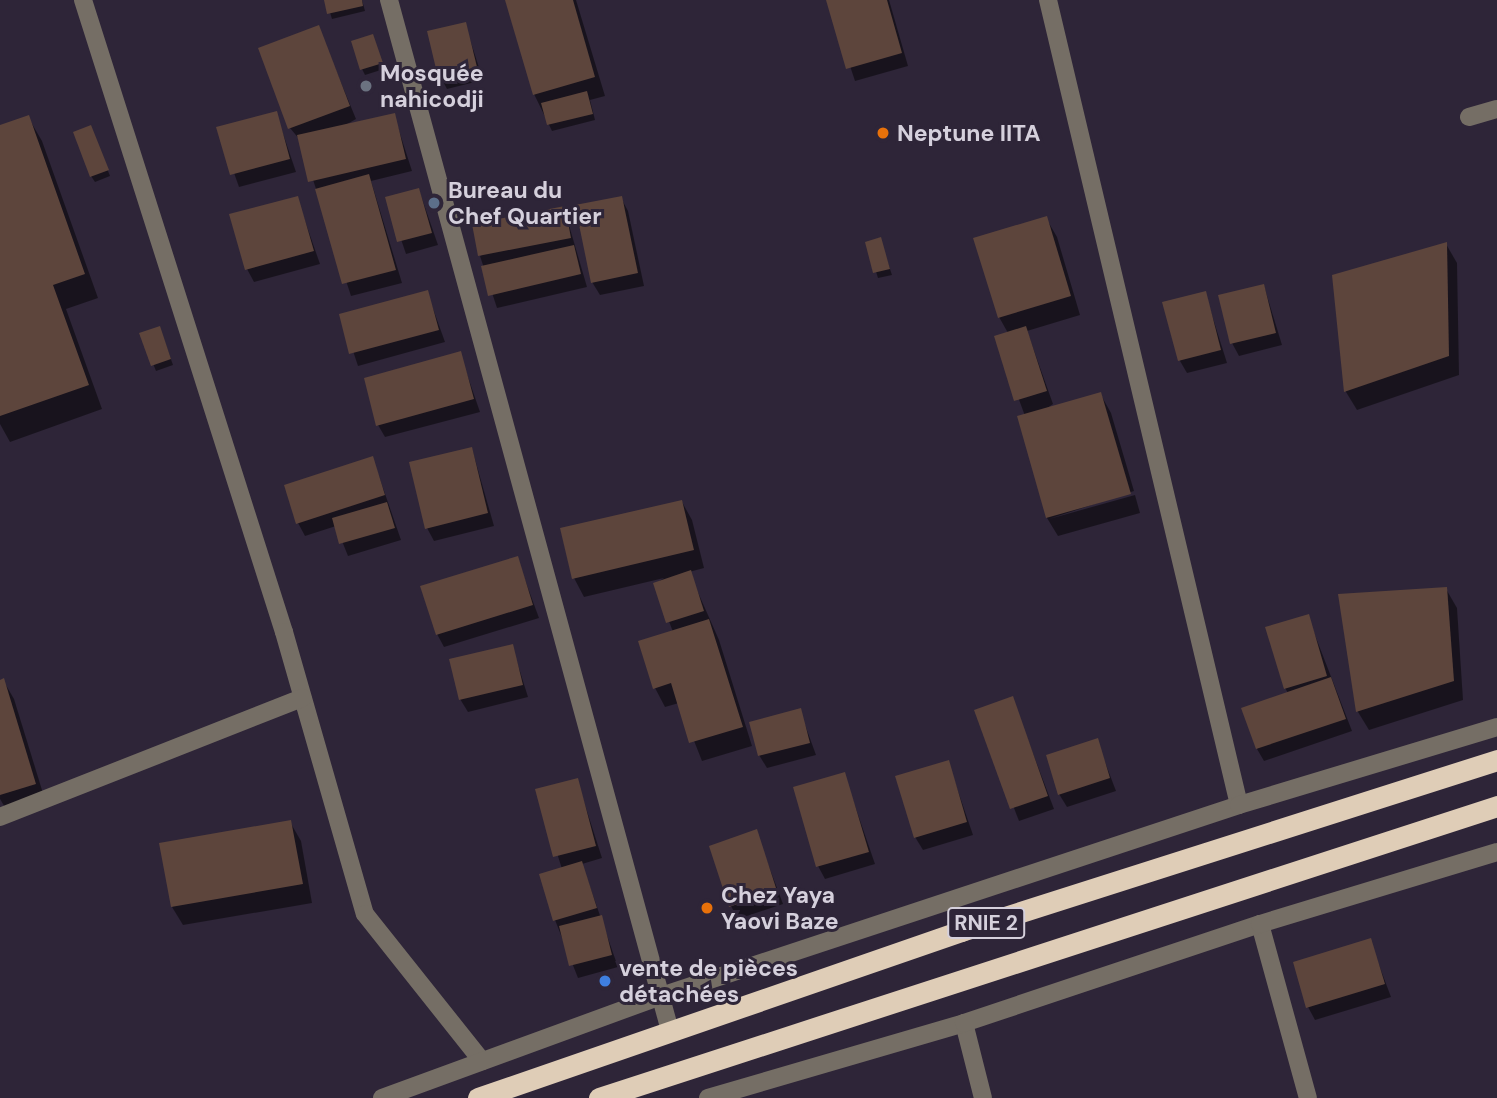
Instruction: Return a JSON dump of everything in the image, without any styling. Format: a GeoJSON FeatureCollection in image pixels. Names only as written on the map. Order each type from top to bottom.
{"type":"FeatureCollection","features":[{"type":"Feature","properties":{"kind":"highway","name":"RNIE 2"},"geometry":{"type":"LineString","coordinates":[[478,1098],[961,931],[1497,760]]}},
{"type":"Feature","properties":{"kind":"highway","name":"RNIE 2"},"geometry":{"type":"LineString","coordinates":[[599,1098],[1497,806]]}},
{"type":"Feature","properties":{"kind":"street"},"geometry":{"type":"LineString","coordinates":[[83,0],[302,698],[365,914],[482,1061]]}},
{"type":"Feature","properties":{"kind":"street"},"geometry":{"type":"LineString","coordinates":[[389,0],[657,997],[670,1031]]}},
{"type":"Feature","properties":{"kind":"street"},"geometry":{"type":"LineString","coordinates":[[1048,0],[1239,805]]}},
{"type":"Feature","properties":{"kind":"street"},"geometry":{"type":"LineString","coordinates":[[1469,117],[1497,109]]}},
{"type":"Feature","properties":{"kind":"street"},"geometry":{"type":"LineString","coordinates":[[0,817],[302,698]]}},
{"type":"Feature","properties":{"kind":"street"},"geometry":{"type":"LineString","coordinates":[[382,1098],[657,997],[1239,805],[1497,727]]}},
{"type":"Feature","properties":{"kind":"street"},"geometry":{"type":"LineString","coordinates":[[708,1098],[964,1023],[1261,924],[1497,852]]}},
{"type":"Feature","properties":{"kind":"street"},"geometry":{"type":"LineString","coordinates":[[1261,924],[1308,1098]]}},
{"type":"Feature","properties":{"kind":"street"},"geometry":{"type":"LineString","coordinates":[[964,1023],[983,1098]]}},
{"type":"Feature","properties":{"kind":"building"},"geometry":{"type":"Polygon","coordinates":[[[324,0],[362,0],[363,6],[327,14],[324,0]]]}},
{"type":"Feature","properties":{"kind":"building"},"geometry":{"type":"Polygon","coordinates":[[[505,0],[573,0],[595,77],[533,95],[505,0]]]}},
{"type":"Feature","properties":{"kind":"building"},"geometry":{"type":"Polygon","coordinates":[[[826,0],[887,0],[902,53],[846,69],[826,0]]]}},
{"type":"Feature","properties":{"kind":"building"},"geometry":{"type":"Polygon","coordinates":[[[466,22],[477,67],[438,77],[427,31],[466,22]]]}},
{"type":"Feature","properties":{"kind":"building"},"geometry":{"type":"Polygon","coordinates":[[[319,25],[350,106],[288,129],[258,48],[319,25]]]}},
{"type":"Feature","properties":{"kind":"building"},"geometry":{"type":"Polygon","coordinates":[[[373,34],[383,63],[360,70],[351,41],[373,34]]]}},
{"type":"Feature","properties":{"kind":"building"},"geometry":{"type":"Polygon","coordinates":[[[587,91],[593,114],[547,125],[541,103],[587,91]]]}},
{"type":"Feature","properties":{"kind":"building"},"geometry":{"type":"Polygon","coordinates":[[[277,111],[290,159],[230,175],[216,127],[277,111]]]}},
{"type":"Feature","properties":{"kind":"building"},"geometry":{"type":"Polygon","coordinates":[[[395,113],[406,159],[308,182],[297,135],[395,113]]]}},
{"type":"Feature","properties":{"kind":"building"},"geometry":{"type":"Polygon","coordinates":[[[29,115],[85,274],[53,285],[89,385],[0,416],[0,125],[29,115]]]}},
{"type":"Feature","properties":{"kind":"building"},"geometry":{"type":"Polygon","coordinates":[[[91,125],[109,170],[90,177],[73,132],[91,125]]]}},
{"type":"Feature","properties":{"kind":"building"},"geometry":{"type":"Polygon","coordinates":[[[369,174],[396,270],[342,284],[315,189],[369,174]]]}},
{"type":"Feature","properties":{"kind":"building"},"geometry":{"type":"Polygon","coordinates":[[[419,188],[432,233],[397,242],[385,197],[419,188]]]}},
{"type":"Feature","properties":{"kind":"building"},"geometry":{"type":"Polygon","coordinates":[[[298,196],[314,251],[245,270],[229,214],[298,196]]]}},
{"type":"Feature","properties":{"kind":"building"},"geometry":{"type":"Polygon","coordinates":[[[622,196],[638,273],[591,283],[575,205],[622,196]]]}},
{"type":"Feature","properties":{"kind":"building"},"geometry":{"type":"Polygon","coordinates":[[[565,206],[571,238],[478,256],[472,224],[565,206]]]}},
{"type":"Feature","properties":{"kind":"building"},"geometry":{"type":"Polygon","coordinates":[[[1047,216],[1071,296],[998,318],[973,238],[1047,216]]]}},
{"type":"Feature","properties":{"kind":"building"},"geometry":{"type":"Polygon","coordinates":[[[881,237],[890,269],[873,273],[865,242],[881,237]]]}},
{"type":"Feature","properties":{"kind":"building"},"geometry":{"type":"Polygon","coordinates":[[[1447,242],[1449,356],[1344,392],[1332,275],[1447,242]]]}},
{"type":"Feature","properties":{"kind":"building"},"geometry":{"type":"Polygon","coordinates":[[[574,245],[581,274],[488,296],[481,266],[574,245]]]}},
{"type":"Feature","properties":{"kind":"building"},"geometry":{"type":"Polygon","coordinates":[[[1264,284],[1276,333],[1230,344],[1218,295],[1264,284]]]}},
{"type":"Feature","properties":{"kind":"building"},"geometry":{"type":"Polygon","coordinates":[[[428,290],[439,330],[349,354],[339,314],[428,290]]]}},
{"type":"Feature","properties":{"kind":"building"},"geometry":{"type":"Polygon","coordinates":[[[1206,291],[1221,350],[1178,361],[1162,302],[1206,291]]]}},
{"type":"Feature","properties":{"kind":"building"},"geometry":{"type":"Polygon","coordinates":[[[160,326],[171,359],[151,366],[139,333],[160,326]]]}},
{"type":"Feature","properties":{"kind":"building"},"geometry":{"type":"Polygon","coordinates":[[[1026,326],[1047,391],[1014,401],[994,336],[1026,326]]]}},
{"type":"Feature","properties":{"kind":"building"},"geometry":{"type":"Polygon","coordinates":[[[461,351],[474,399],[376,426],[364,378],[461,351]]]}},
{"type":"Feature","properties":{"kind":"building"},"geometry":{"type":"Polygon","coordinates":[[[1101,392],[1131,494],[1046,518],[1017,416],[1101,392]]]}},
{"type":"Feature","properties":{"kind":"building"},"geometry":{"type":"Polygon","coordinates":[[[472,447],[488,513],[425,529],[409,462],[472,447]]]}},
{"type":"Feature","properties":{"kind":"building"},"geometry":{"type":"Polygon","coordinates":[[[373,456],[385,495],[296,524],[284,485],[373,456]]]}},
{"type":"Feature","properties":{"kind":"building"},"geometry":{"type":"Polygon","coordinates":[[[682,500],[694,550],[572,579],[560,528],[682,500]]]}},
{"type":"Feature","properties":{"kind":"building"},"geometry":{"type":"Polygon","coordinates":[[[387,502],[395,528],[339,544],[332,518],[387,502]]]}},
{"type":"Feature","properties":{"kind":"building"},"geometry":{"type":"Polygon","coordinates":[[[518,556],[533,605],[436,635],[420,586],[518,556]]]}},
{"type":"Feature","properties":{"kind":"building"},"geometry":{"type":"Polygon","coordinates":[[[691,570],[704,611],[666,623],[653,583],[691,570]]]}},
{"type":"Feature","properties":{"kind":"building"},"geometry":{"type":"Polygon","coordinates":[[[1447,587],[1454,681],[1356,712],[1338,594],[1447,587]]]}},
{"type":"Feature","properties":{"kind":"building"},"geometry":{"type":"Polygon","coordinates":[[[1309,614],[1327,676],[1284,689],[1265,627],[1309,614]]]}},
{"type":"Feature","properties":{"kind":"building"},"geometry":{"type":"Polygon","coordinates":[[[709,619],[743,727],[689,743],[671,683],[653,689],[638,641],[709,619]]]}},
{"type":"Feature","properties":{"kind":"building"},"geometry":{"type":"Polygon","coordinates":[[[513,644],[523,685],[459,700],[449,659],[513,644]]]}},
{"type":"Feature","properties":{"kind":"building"},"geometry":{"type":"Polygon","coordinates":[[[1331,677],[1346,719],[1256,749],[1241,708],[1331,677]]]}},
{"type":"Feature","properties":{"kind":"building"},"geometry":{"type":"Polygon","coordinates":[[[4,678],[36,784],[0,795],[0,680],[4,678]]]}},
{"type":"Feature","properties":{"kind":"building"},"geometry":{"type":"Polygon","coordinates":[[[1013,696],[1048,796],[1010,809],[974,710],[1013,696]]]}},
{"type":"Feature","properties":{"kind":"building"},"geometry":{"type":"Polygon","coordinates":[[[801,708],[810,743],[758,756],[749,722],[801,708]]]}},
{"type":"Feature","properties":{"kind":"building"},"geometry":{"type":"Polygon","coordinates":[[[1098,738],[1110,778],[1058,795],[1046,755],[1098,738]]]}},
{"type":"Feature","properties":{"kind":"building"},"geometry":{"type":"Polygon","coordinates":[[[949,760],[967,822],[914,838],[895,776],[949,760]]]}},
{"type":"Feature","properties":{"kind":"building"},"geometry":{"type":"Polygon","coordinates":[[[845,772],[869,852],[816,867],[793,787],[845,772]]]}},
{"type":"Feature","properties":{"kind":"building"},"geometry":{"type":"Polygon","coordinates":[[[578,778],[596,846],[553,857],[535,789],[578,778]]]}},
{"type":"Feature","properties":{"kind":"building"},"geometry":{"type":"Polygon","coordinates":[[[291,820],[303,884],[171,907],[159,843],[291,820]]]}},
{"type":"Feature","properties":{"kind":"building"},"geometry":{"type":"Polygon","coordinates":[[[757,829],[777,891],[729,907],[709,846],[757,829]]]}},
{"type":"Feature","properties":{"kind":"building"},"geometry":{"type":"Polygon","coordinates":[[[582,861],[597,908],[553,921],[539,874],[582,861]]]}},
{"type":"Feature","properties":{"kind":"building"},"geometry":{"type":"Polygon","coordinates":[[[602,915],[612,955],[569,966],[559,926],[602,915]]]}},
{"type":"Feature","properties":{"kind":"building"},"geometry":{"type":"Polygon","coordinates":[[[1371,938],[1385,984],[1306,1008],[1293,962],[1371,938]]]}},
{"type":"Feature","properties":{"kind":"place","name":"Mosquée nahicodji"},"geometry":{"type":"Point","coordinates":[366,86]}},
{"type":"Feature","properties":{"kind":"place","name":"Neptune IITA"},"geometry":{"type":"Point","coordinates":[883,133]}},
{"type":"Feature","properties":{"kind":"place","name":"Bureau du Chef Quartier"},"geometry":{"type":"Point","coordinates":[434,203]}},
{"type":"Feature","properties":{"kind":"place","name":"Chez Yaya Yaovi Baze"},"geometry":{"type":"Point","coordinates":[707,908]}},
{"type":"Feature","properties":{"kind":"place","name":"vente de pièces détachées"},"geometry":{"type":"Point","coordinates":[605,981]}}]}
